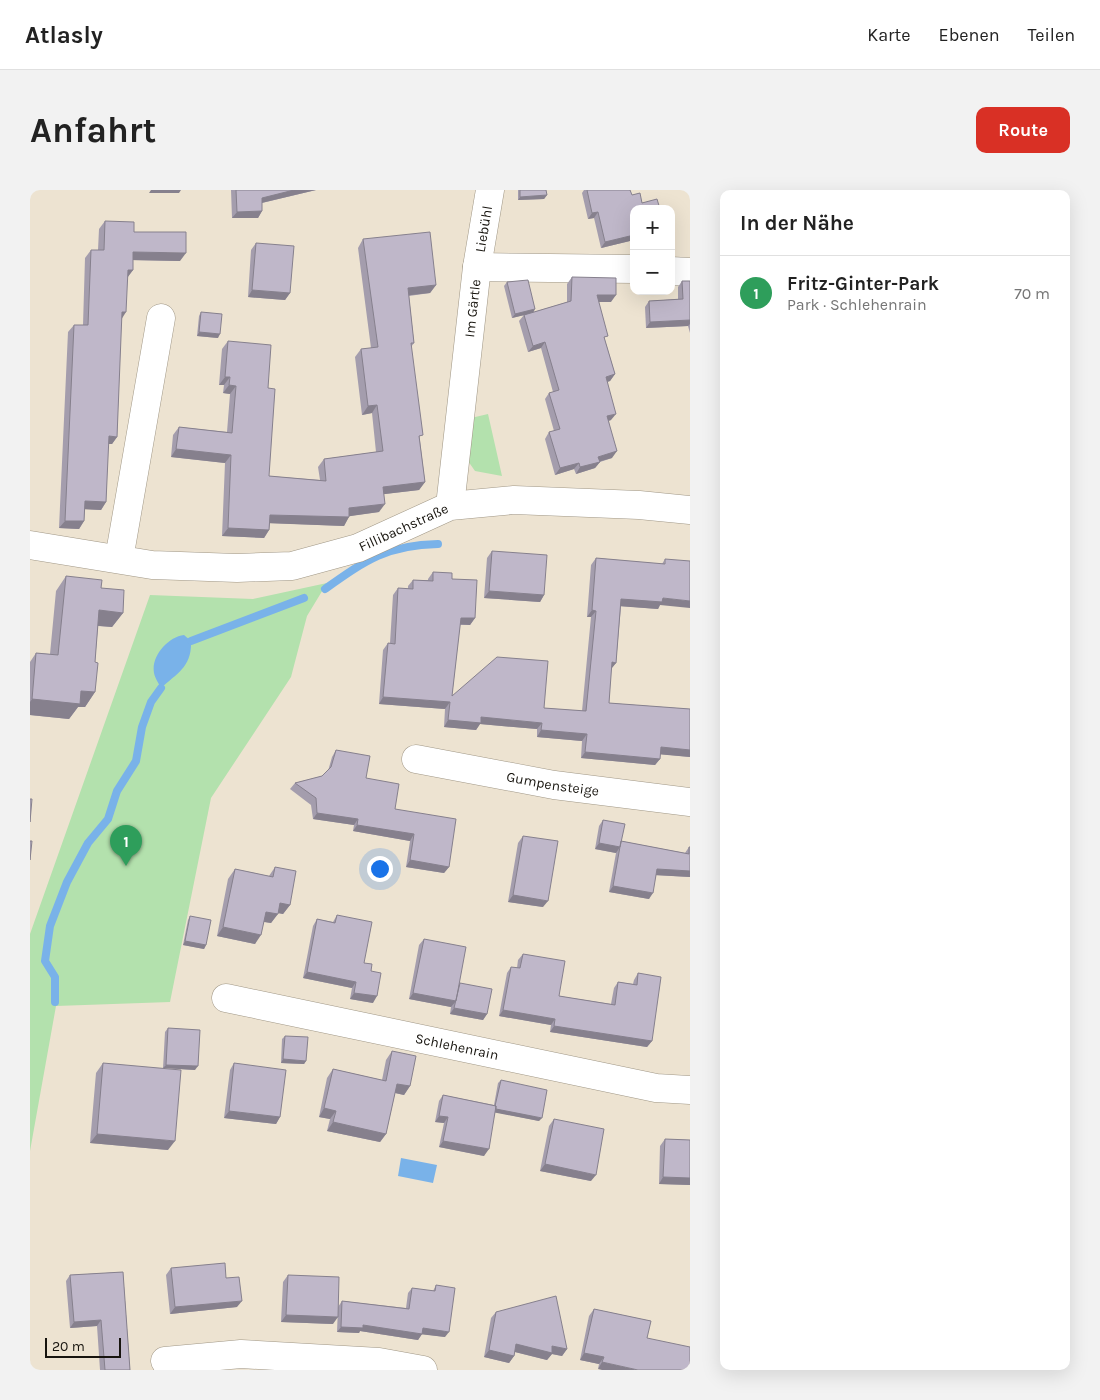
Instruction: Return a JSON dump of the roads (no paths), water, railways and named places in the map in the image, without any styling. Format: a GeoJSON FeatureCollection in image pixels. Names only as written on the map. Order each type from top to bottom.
{"type":"FeatureCollection","features":[{"type":"Feature","properties":{"kind":"street","name":"Liebühl"},"geometry":{"type":"LineString","coordinates":[[477,268],[490,190]]}},
{"type":"Feature","properties":{"kind":"street","name":"Im Gärtle"},"geometry":{"type":"LineString","coordinates":[[450,506],[477,268],[630,269]]}},
{"type":"Feature","properties":{"kind":"street"},"geometry":{"type":"LineString","coordinates":[[675,271],[690,272]]}},
{"type":"Feature","properties":{"kind":"street"},"geometry":{"type":"LineString","coordinates":[[119,559],[161,318]]}},
{"type":"Feature","properties":{"kind":"street","name":"Fillibachstraße"},"geometry":{"type":"LineString","coordinates":[[30,545],[152,565],[188,567],[292,566],[358,548],[450,506],[514,500],[639,505],[690,510]]}},
{"type":"Feature","properties":{"kind":"street","name":"Gumpensteige"},"geometry":{"type":"LineString","coordinates":[[416,759],[554,785],[690,802]]}},
{"type":"Feature","properties":{"kind":"street","name":"Schlehenrain"},"geometry":{"type":"LineString","coordinates":[[226,998],[656,1088],[690,1090]]}},
{"type":"Feature","properties":{"kind":"street"},"geometry":{"type":"LineString","coordinates":[[165,1361],[241,1354],[379,1362],[423,1370]]}},
{"type":"Feature","properties":{"kind":"water"},"geometry":{"type":"Polygon","coordinates":[[[184,635],[191,641],[189,657],[182,669],[161,688],[154,673],[155,660],[167,643],[184,635]]]}},
{"type":"Feature","properties":{"kind":"water"},"geometry":{"type":"Polygon","coordinates":[[[401,1158],[437,1165],[433,1183],[398,1176],[401,1158]]]}},
{"type":"Feature","properties":{"kind":"waterway"},"geometry":{"type":"LineString","coordinates":[[325,589],[365,562],[378,556],[405,547],[438,544]]}},
{"type":"Feature","properties":{"kind":"waterway"},"geometry":{"type":"LineString","coordinates":[[191,641],[304,598]]}},
{"type":"Feature","properties":{"kind":"waterway"},"geometry":{"type":"LineString","coordinates":[[55,1002],[55,977],[45,961],[50,926],[67,882],[88,843],[108,819],[117,791],[136,761],[142,727],[151,702],[161,688]]}},
{"type":"Feature","properties":{"kind":"place","name":"Fritz-Ginter-Park"},"geometry":{"type":"Point","coordinates":[126,866]}}]}
